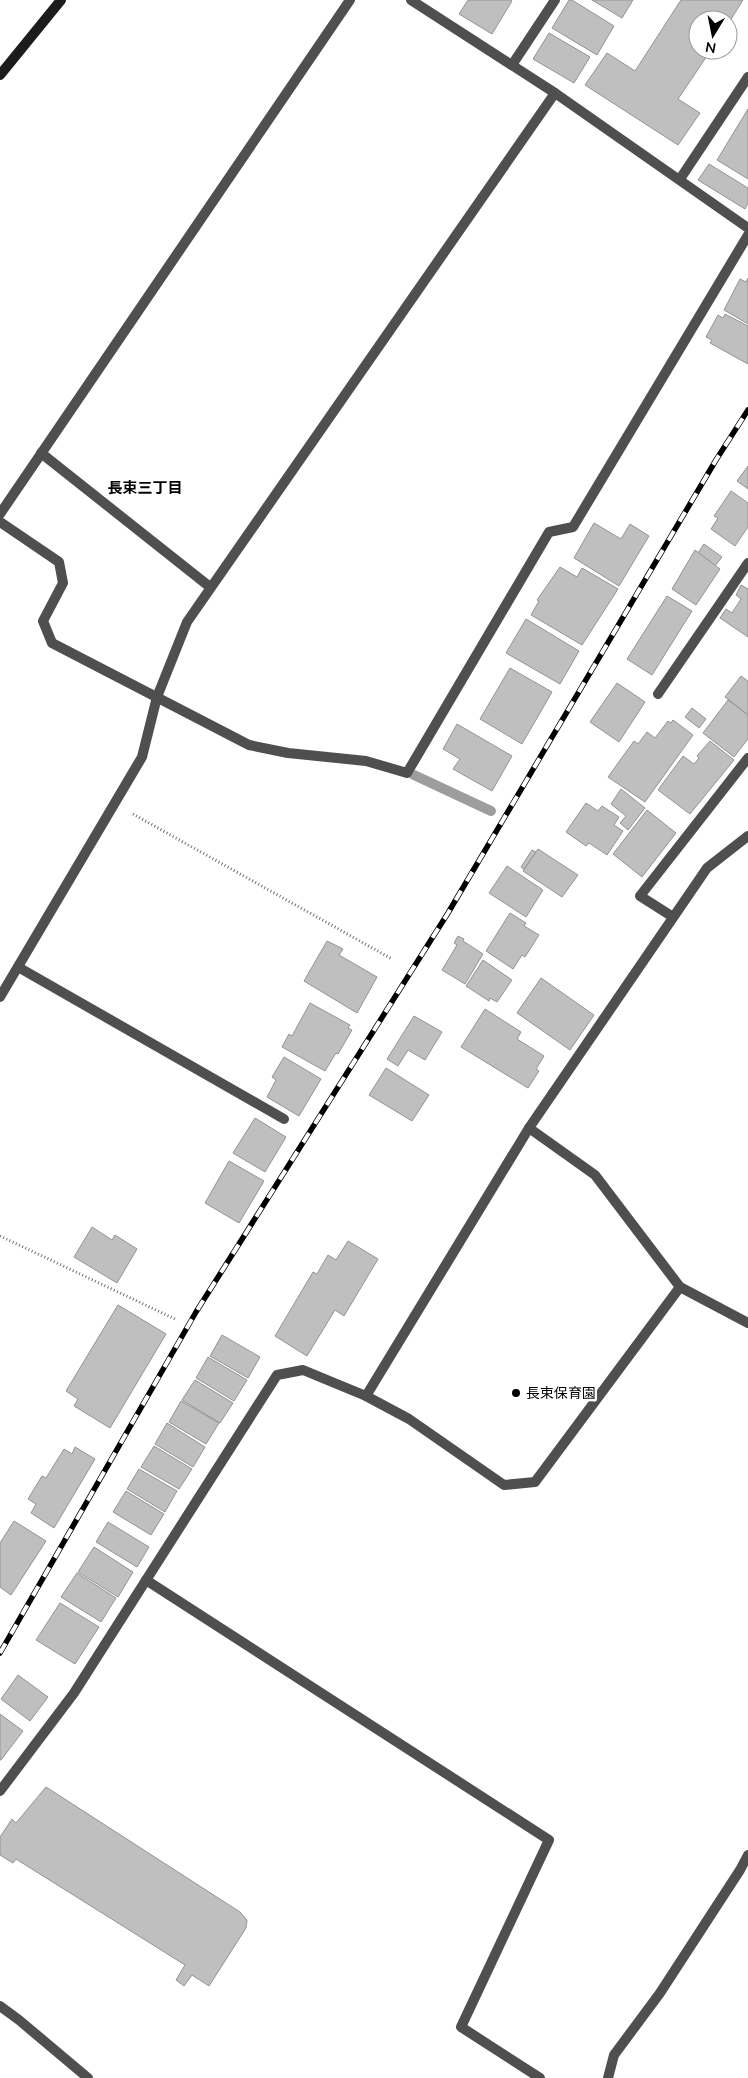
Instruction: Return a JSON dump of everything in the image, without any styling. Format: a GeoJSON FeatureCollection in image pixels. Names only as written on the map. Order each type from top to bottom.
{"type":"FeatureCollection","features":[{"type":"Feature","properties":{"kind":"main road"},"geometry":{"type":"LineString","coordinates":[[0,75],[61,0]]}},
{"type":"Feature","properties":{"kind":"street"},"geometry":{"type":"LineString","coordinates":[[0,514],[350,0]]}},
{"type":"Feature","properties":{"kind":"street"},"geometry":{"type":"LineString","coordinates":[[410,0],[555,94],[748,228]]}},
{"type":"Feature","properties":{"kind":"street"},"geometry":{"type":"LineString","coordinates":[[512,65],[555,0]]}},
{"type":"Feature","properties":{"kind":"street"},"geometry":{"type":"LineString","coordinates":[[680,180],[748,77]]}},
{"type":"Feature","properties":{"kind":"street"},"geometry":{"type":"LineString","coordinates":[[0,997],[142,758],[156,697],[187,622],[555,94]]}},
{"type":"Feature","properties":{"kind":"street"},"geometry":{"type":"LineString","coordinates":[[0,522],[59,562],[62,582],[43,620],[52,643],[249,744],[288,752],[366,761],[407,773],[549,532],[573,527],[748,235]]}},
{"type":"Feature","properties":{"kind":"street"},"geometry":{"type":"LineString","coordinates":[[41,453],[210,587]]}},
{"type":"Feature","properties":{"kind":"street"},"geometry":{"type":"LineString","coordinates":[[658,694],[748,563]]}},
{"type":"Feature","properties":{"kind":"street"},"geometry":{"type":"LineString","coordinates":[[673,918],[640,896],[748,758]]}},
{"type":"Feature","properties":{"kind":"street"},"geometry":{"type":"LineString","coordinates":[[366,1396],[529,1128],[707,868],[748,836]]}},
{"type":"Feature","properties":{"kind":"street"},"geometry":{"type":"LineString","coordinates":[[18,967],[284,1119]]}},
{"type":"Feature","properties":{"kind":"street"},"geometry":{"type":"LineString","coordinates":[[529,1128],[595,1175],[680,1287],[748,1323]]}},
{"type":"Feature","properties":{"kind":"street"},"geometry":{"type":"LineString","coordinates":[[0,1791],[74,1693],[277,1375],[303,1370],[366,1396],[409,1419],[504,1486],[535,1482],[680,1287]]}},
{"type":"Feature","properties":{"kind":"street"},"geometry":{"type":"LineString","coordinates":[[146,1580],[549,1840],[461,2027],[540,2078]]}},
{"type":"Feature","properties":{"kind":"street"},"geometry":{"type":"LineString","coordinates":[[608,2078],[614,2055],[660,1993],[744,1872],[748,1855]]}},
{"type":"Feature","properties":{"kind":"street"},"geometry":{"type":"LineString","coordinates":[[0,2006],[88,2078]]}},
{"type":"Feature","properties":{"kind":"path"},"geometry":{"type":"LineString","coordinates":[[114,804],[392,959]]}},
{"type":"Feature","properties":{"kind":"path"},"geometry":{"type":"LineString","coordinates":[[0,1236],[175,1319]]}},
{"type":"Feature","properties":{"kind":"building"},"geometry":{"type":"Polygon","coordinates":[[[468,0],[512,1],[492,34],[459,14],[468,0]]]}},
{"type":"Feature","properties":{"kind":"building"},"geometry":{"type":"Polygon","coordinates":[[[569,0],[572,0],[614,26],[597,55],[552,28],[569,0]]]}},
{"type":"Feature","properties":{"kind":"building"},"geometry":{"type":"Polygon","coordinates":[[[592,0],[633,0],[622,18],[592,0]]]}},
{"type":"Feature","properties":{"kind":"building"},"geometry":{"type":"Polygon","coordinates":[[[681,0],[743,0],[737,10],[688,10],[688,60],[704,60],[678,99],[700,113],[678,145],[585,85],[607,53],[635,71],[681,0]]]}},
{"type":"Feature","properties":{"kind":"building"},"geometry":{"type":"Polygon","coordinates":[[[549,33],[590,57],[574,83],[533,59],[549,33]]]}},
{"type":"Feature","properties":{"kind":"building"},"geometry":{"type":"Polygon","coordinates":[[[748,109],[748,179],[717,160],[748,109]]]}},
{"type":"Feature","properties":{"kind":"building"},"geometry":{"type":"Polygon","coordinates":[[[709,164],[748,188],[748,203],[745,209],[698,180],[709,164]]]}},
{"type":"Feature","properties":{"kind":"building"},"geometry":{"type":"Polygon","coordinates":[[[748,278],[748,324],[724,310],[740,279],[746,282],[748,278]]]}},
{"type":"Feature","properties":{"kind":"building"},"geometry":{"type":"Polygon","coordinates":[[[725,314],[748,326],[748,364],[710,343],[712,340],[706,337],[718,315],[723,318],[725,314]]]}},
{"type":"Feature","properties":{"kind":"building"},"geometry":{"type":"Polygon","coordinates":[[[748,466],[748,489],[737,481],[748,466]]]}},
{"type":"Feature","properties":{"kind":"building"},"geometry":{"type":"Polygon","coordinates":[[[731,491],[748,503],[748,527],[735,546],[711,529],[718,518],[714,516],[731,491]]]}},
{"type":"Feature","properties":{"kind":"building"},"geometry":{"type":"Polygon","coordinates":[[[594,523],[621,539],[630,524],[649,536],[619,586],[574,558],[594,523]]]}},
{"type":"Feature","properties":{"kind":"building"},"geometry":{"type":"Polygon","coordinates":[[[704,544],[722,557],[715,566],[698,553],[704,544]]]}},
{"type":"Feature","properties":{"kind":"building"},"geometry":{"type":"Polygon","coordinates":[[[695,550],[720,569],[696,605],[672,589],[695,550]]]}},
{"type":"Feature","properties":{"kind":"building"},"geometry":{"type":"Polygon","coordinates":[[[560,567],[577,577],[582,568],[618,589],[582,645],[531,615],[539,601],[537,600],[560,567]]]}},
{"type":"Feature","properties":{"kind":"building"},"geometry":{"type":"Polygon","coordinates":[[[741,585],[748,589],[748,637],[720,618],[726,609],[732,613],[741,599],[736,595],[741,585]]]}},
{"type":"Feature","properties":{"kind":"building"},"geometry":{"type":"Polygon","coordinates":[[[667,596],[692,611],[652,675],[627,659],[667,596]]]}},
{"type":"Feature","properties":{"kind":"building"},"geometry":{"type":"Polygon","coordinates":[[[526,619],[579,651],[560,684],[506,653],[526,619]]]}},
{"type":"Feature","properties":{"kind":"building"},"geometry":{"type":"Polygon","coordinates":[[[510,668],[552,692],[522,744],[480,719],[510,668]]]}},
{"type":"Feature","properties":{"kind":"building"},"geometry":{"type":"Polygon","coordinates":[[[741,676],[748,681],[748,715],[725,697],[741,676]]]}},
{"type":"Feature","properties":{"kind":"building"},"geometry":{"type":"Polygon","coordinates":[[[617,683],[645,702],[619,742],[590,722],[617,683]]]}},
{"type":"Feature","properties":{"kind":"building"},"geometry":{"type":"Polygon","coordinates":[[[728,700],[748,715],[748,739],[734,757],[703,733],[728,700]]]}},
{"type":"Feature","properties":{"kind":"building"},"geometry":{"type":"Polygon","coordinates":[[[692,708],[706,719],[699,728],[685,717],[692,708]]]}},
{"type":"Feature","properties":{"kind":"building"},"geometry":{"type":"Polygon","coordinates":[[[673,720],[693,735],[645,802],[608,777],[634,741],[638,744],[647,732],[655,738],[668,721],[671,723],[673,720]]]}},
{"type":"Feature","properties":{"kind":"building"},"geometry":{"type":"Polygon","coordinates":[[[457,724],[512,756],[492,791],[453,769],[460,759],[443,749],[457,724]]]}},
{"type":"Feature","properties":{"kind":"building"},"geometry":{"type":"Polygon","coordinates":[[[710,741],[734,760],[690,814],[658,790],[683,756],[694,764],[699,758],[697,756],[710,741]]]}},
{"type":"Feature","properties":{"kind":"building"},"geometry":{"type":"Polygon","coordinates":[[[621,789],[645,808],[628,830],[620,823],[626,816],[611,804],[621,789]]]}},
{"type":"Feature","properties":{"kind":"building"},"geometry":{"type":"Polygon","coordinates":[[[586,803],[598,811],[602,806],[619,817],[614,825],[623,831],[607,855],[589,843],[586,846],[566,832],[586,803]]]}},
{"type":"Feature","properties":{"kind":"building"},"geometry":{"type":"Polygon","coordinates":[[[647,810],[676,833],[642,877],[613,854],[647,810]]]}},
{"type":"Feature","properties":{"kind":"building"},"geometry":{"type":"Polygon","coordinates":[[[538,849],[578,875],[562,897],[523,871],[538,849]]]}},
{"type":"Feature","properties":{"kind":"building"},"geometry":{"type":"Polygon","coordinates":[[[532,850],[536,852],[524,869],[521,867],[532,850]]]}},
{"type":"Feature","properties":{"kind":"building"},"geometry":{"type":"Polygon","coordinates":[[[507,866],[543,890],[526,917],[489,893],[507,866]]]}},
{"type":"Feature","properties":{"kind":"building"},"geometry":{"type":"Polygon","coordinates":[[[510,913],[526,923],[524,926],[539,935],[525,957],[522,955],[513,969],[486,951],[510,913]]]}},
{"type":"Feature","properties":{"kind":"building"},"geometry":{"type":"Polygon","coordinates":[[[458,936],[483,954],[465,984],[442,970],[457,945],[454,943],[458,936]]]}},
{"type":"Feature","properties":{"kind":"building"},"geometry":{"type":"Polygon","coordinates":[[[327,941],[343,949],[339,955],[377,977],[357,1013],[304,981],[327,941]]]}},
{"type":"Feature","properties":{"kind":"building"},"geometry":{"type":"Polygon","coordinates":[[[483,960],[512,980],[497,1002],[490,998],[489,1001],[466,986],[483,960]]]}},
{"type":"Feature","properties":{"kind":"building"},"geometry":{"type":"Polygon","coordinates":[[[541,978],[594,1015],[570,1050],[517,1013],[541,978]]]}},
{"type":"Feature","properties":{"kind":"building"},"geometry":{"type":"Polygon","coordinates":[[[310,1003],[350,1025],[348,1028],[352,1030],[338,1054],[336,1053],[325,1071],[282,1047],[289,1034],[292,1036],[310,1003]]]}},
{"type":"Feature","properties":{"kind":"building"},"geometry":{"type":"Polygon","coordinates":[[[485,1009],[521,1032],[517,1039],[544,1056],[536,1069],[539,1071],[528,1088],[461,1047],[485,1009]]]}},
{"type":"Feature","properties":{"kind":"building"},"geometry":{"type":"Polygon","coordinates":[[[414,1016],[442,1032],[425,1060],[408,1050],[398,1066],[387,1059],[414,1016]]]}},
{"type":"Feature","properties":{"kind":"building"},"geometry":{"type":"Polygon","coordinates":[[[284,1057],[321,1079],[299,1116],[267,1097],[276,1080],[272,1077],[284,1057]]]}},
{"type":"Feature","properties":{"kind":"building"},"geometry":{"type":"Polygon","coordinates":[[[386,1068],[429,1095],[412,1121],[369,1095],[386,1068]]]}},
{"type":"Feature","properties":{"kind":"building"},"geometry":{"type":"Polygon","coordinates":[[[255,1118],[286,1137],[265,1172],[233,1153],[255,1118]]]}},
{"type":"Feature","properties":{"kind":"building"},"geometry":{"type":"Polygon","coordinates":[[[229,1161],[264,1181],[239,1223],[205,1203],[229,1161]]]}},
{"type":"Feature","properties":{"kind":"building"},"geometry":{"type":"Polygon","coordinates":[[[92,1227],[112,1240],[115,1235],[137,1249],[117,1283],[74,1257],[92,1227]]]}},
{"type":"Feature","properties":{"kind":"building"},"geometry":{"type":"Polygon","coordinates":[[[348,1241],[378,1259],[344,1316],[335,1310],[307,1356],[275,1336],[313,1272],[317,1274],[328,1255],[336,1260],[348,1241]]]}},
{"type":"Feature","properties":{"kind":"building"},"geometry":{"type":"Polygon","coordinates":[[[118,1305],[166,1334],[110,1428],[74,1406],[78,1399],[66,1391],[118,1305]]]}},
{"type":"Feature","properties":{"kind":"building"},"geometry":{"type":"Polygon","coordinates":[[[222,1335],[260,1357],[248,1378],[210,1356],[222,1335]]]}},
{"type":"Feature","properties":{"kind":"building"},"geometry":{"type":"Polygon","coordinates":[[[208,1357],[247,1380],[234,1401],[196,1378],[208,1357]]]}},
{"type":"Feature","properties":{"kind":"building"},"geometry":{"type":"Polygon","coordinates":[[[195,1380],[233,1403],[220,1423],[182,1400],[195,1380]]]}},
{"type":"Feature","properties":{"kind":"building"},"geometry":{"type":"Polygon","coordinates":[[[181,1401],[219,1423],[206,1444],[169,1422],[181,1401]]]}},
{"type":"Feature","properties":{"kind":"building"},"geometry":{"type":"Polygon","coordinates":[[[167,1423],[205,1447],[193,1467],[155,1444],[167,1423]]]}},
{"type":"Feature","properties":{"kind":"building"},"geometry":{"type":"Polygon","coordinates":[[[154,1446],[192,1469],[179,1489],[141,1467],[154,1446]]]}},
{"type":"Feature","properties":{"kind":"building"},"geometry":{"type":"Polygon","coordinates":[[[75,1447],[95,1459],[54,1528],[31,1513],[36,1504],[28,1499],[42,1476],[46,1478],[64,1449],[72,1454],[75,1447]]]}},
{"type":"Feature","properties":{"kind":"building"},"geometry":{"type":"Polygon","coordinates":[[[139,1469],[177,1491],[165,1512],[127,1489],[139,1469]]]}},
{"type":"Feature","properties":{"kind":"building"},"geometry":{"type":"Polygon","coordinates":[[[126,1491],[164,1514],[151,1535],[113,1512],[126,1491]]]}},
{"type":"Feature","properties":{"kind":"building"},"geometry":{"type":"Polygon","coordinates":[[[14,1521],[46,1541],[11,1595],[0,1587],[0,1543],[14,1521]]]}},
{"type":"Feature","properties":{"kind":"building"},"geometry":{"type":"Polygon","coordinates":[[[108,1522],[149,1547],[137,1567],[96,1542],[108,1522]]]}},
{"type":"Feature","properties":{"kind":"building"},"geometry":{"type":"Polygon","coordinates":[[[94,1547],[133,1572],[118,1597],[78,1572],[94,1547]]]}},
{"type":"Feature","properties":{"kind":"building"},"geometry":{"type":"Polygon","coordinates":[[[77,1573],[116,1598],[101,1622],[61,1597],[77,1573]]]}},
{"type":"Feature","properties":{"kind":"building"},"geometry":{"type":"Polygon","coordinates":[[[60,1603],[99,1627],[75,1664],[36,1640],[60,1603]]]}},
{"type":"Feature","properties":{"kind":"building"},"geometry":{"type":"Polygon","coordinates":[[[18,1675],[48,1697],[30,1721],[1,1699],[18,1675]]]}},
{"type":"Feature","properties":{"kind":"building"},"geometry":{"type":"Polygon","coordinates":[[[0,1714],[23,1731],[1,1760],[0,1760],[0,1714]]]}},
{"type":"Feature","properties":{"kind":"building"},"geometry":{"type":"Polygon","coordinates":[[[46,1787],[240,1912],[247,1920],[246,1928],[209,1986],[192,1975],[184,1986],[176,1980],[185,1965],[16,1859],[13,1863],[0,1855],[0,1837],[12,1819],[16,1823],[46,1787]]]}},
{"type":"Feature","properties":{"kind":"waterway"},"geometry":{"type":"LineString","coordinates":[[414,775],[491,811]]}},
{"type":"Feature","properties":{"kind":"railway"},"geometry":{"type":"LineString","coordinates":[[0,1653],[196,1312],[448,913],[716,460],[748,410]]}},
{"type":"Feature","properties":{"kind":"place","name":"長束保育園"},"geometry":{"type":"Point","coordinates":[516,1393]}},
{"type":"Feature","properties":{"kind":"district","name":"長束三丁目"},"geometry":{"type":"Point","coordinates":[145,488]}}]}
